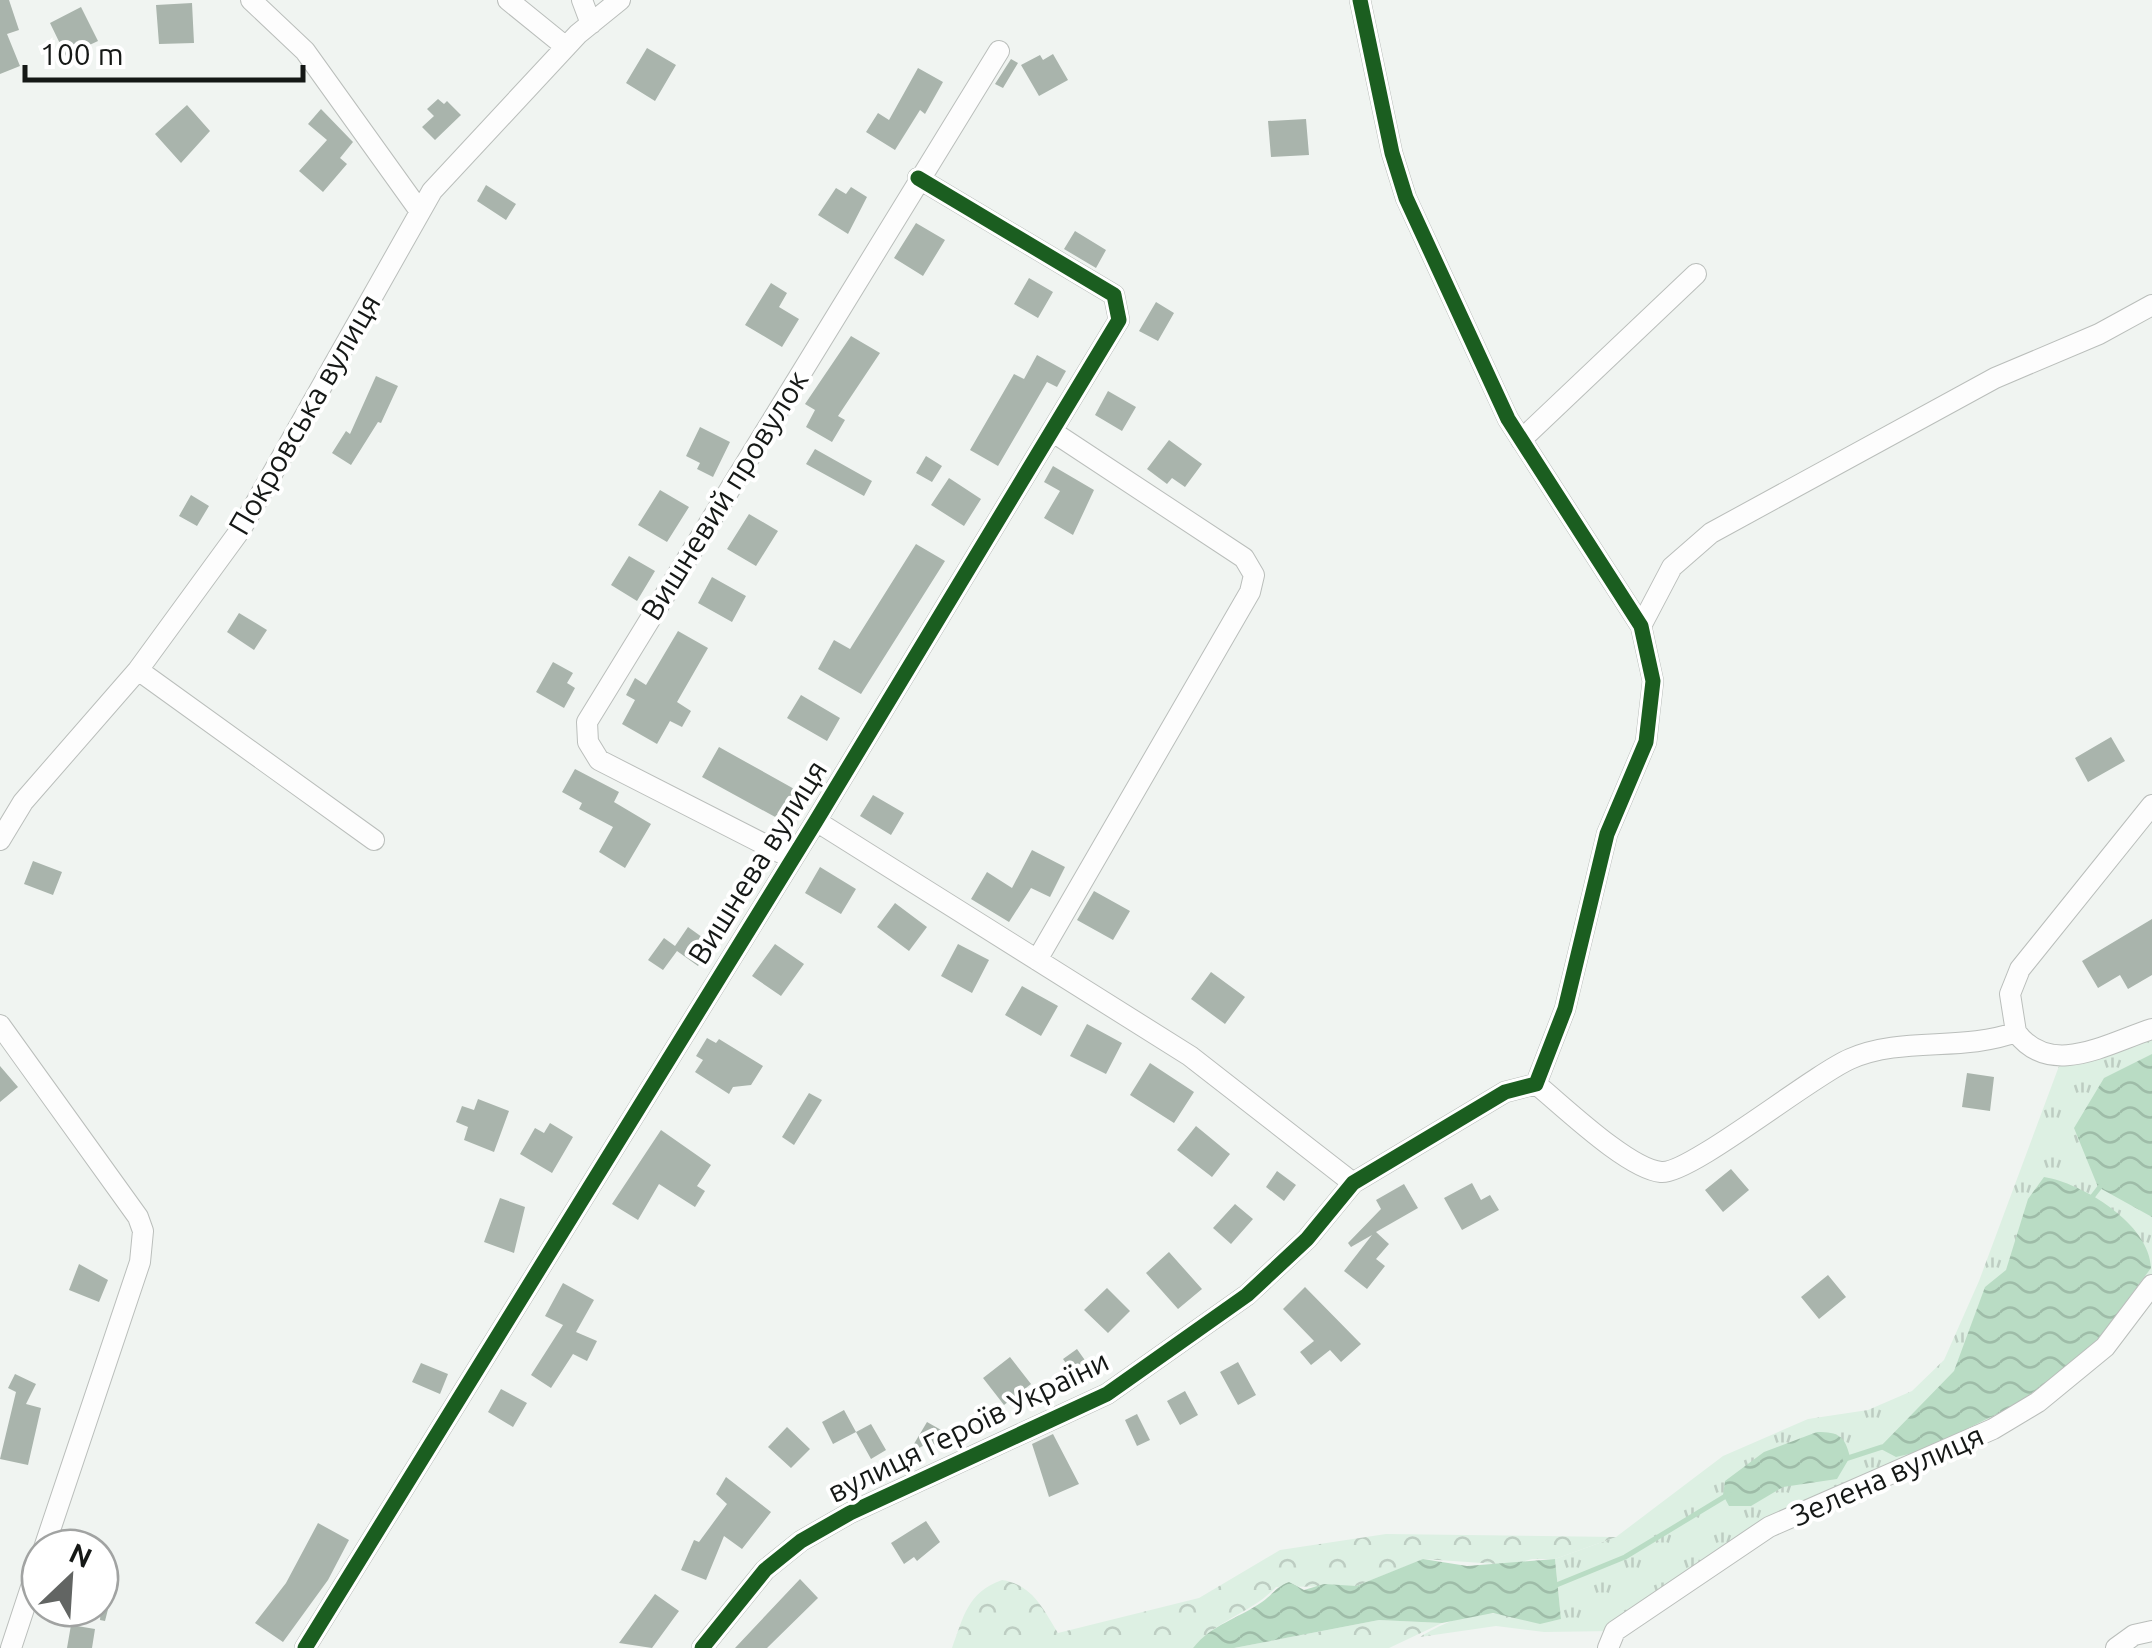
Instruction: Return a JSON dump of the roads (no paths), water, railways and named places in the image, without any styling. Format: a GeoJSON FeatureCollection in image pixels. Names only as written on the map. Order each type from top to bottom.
{"type":"FeatureCollection","features":[{"type":"Feature","properties":{"kind":"street"},"geometry":{"type":"LineString","coordinates":[[251,0],[305,50],[419,210]]}},
{"type":"Feature","properties":{"kind":"street"},"geometry":{"type":"LineString","coordinates":[[508,0],[566,46]]}},
{"type":"Feature","properties":{"kind":"street"},"geometry":{"type":"LineString","coordinates":[[582,0],[591,24]]}},
{"type":"Feature","properties":{"kind":"street","name":"Покровська вулиця"},"geometry":{"type":"LineString","coordinates":[[0,840],[23,802],[138,670],[241,529],[419,210],[566,46],[620,0]]}},
{"type":"Feature","properties":{"kind":"street"},"geometry":{"type":"LineString","coordinates":[[1360,0],[1398,175],[1497,398],[1641,626],[1653,680],[1651,721],[1639,762],[1607,834],[1565,1009],[1536,1084],[1636,1162],[1660,1172],[1678,1169],[1705,1154],[1848,1060],[1880,1051],[1982,1042],[2016,1032]]}},
{"type":"Feature","properties":{"kind":"street","name":"Вишневий провулок"},"geometry":{"type":"LineString","coordinates":[[792,858],[599,760],[588,742],[588,722],[999,51]]}},
{"type":"Feature","properties":{"kind":"street","name":"Вишнева вулиця"},"geometry":{"type":"LineString","coordinates":[[305,1648],[816,821],[1119,320],[1119,304],[1114,295],[918,178]]}},
{"type":"Feature","properties":{"kind":"street"},"geometry":{"type":"LineString","coordinates":[[1521,440],[1696,274]]}},
{"type":"Feature","properties":{"kind":"street"},"geometry":{"type":"LineString","coordinates":[[1641,626],[1672,567],[1711,533],[1996,378],[2099,334],[2152,305]]}},
{"type":"Feature","properties":{"kind":"street"},"geometry":{"type":"LineString","coordinates":[[1037,960],[1250,592],[1254,574],[1244,558],[1052,432]]}},
{"type":"Feature","properties":{"kind":"street"},"geometry":{"type":"LineString","coordinates":[[138,670],[374,840]]}},
{"type":"Feature","properties":{"kind":"street"},"geometry":{"type":"LineString","coordinates":[[2152,804],[2020,969],[2010,994],[2016,1032],[2030,1049],[2062,1058],[2152,1028]]}},
{"type":"Feature","properties":{"kind":"street"},"geometry":{"type":"LineString","coordinates":[[816,821],[1190,1056],[1353,1183]]}},
{"type":"Feature","properties":{"kind":"street"},"geometry":{"type":"LineString","coordinates":[[0,1025],[138,1217],[142,1231],[140,1262],[51,1528]]}},
{"type":"Feature","properties":{"kind":"street","name":"вулиця Героїв України"},"geometry":{"type":"LineString","coordinates":[[702,1648],[765,1570],[800,1541],[850,1512],[1107,1394],[1246,1295],[1307,1239],[1353,1183],[1505,1092],[1536,1084]]}},
{"type":"Feature","properties":{"kind":"street","name":"Зелена вулиця"},"geometry":{"type":"LineString","coordinates":[[1608,1648],[1615,1632],[1769,1527],[1993,1430],[2038,1402],[2105,1347],[2152,1285]]}},
{"type":"Feature","properties":{"kind":"street"},"geometry":{"type":"LineString","coordinates":[[10,1648],[20,1619]]}},
{"type":"Feature","properties":{"kind":"street"},"geometry":{"type":"LineString","coordinates":[[2116,1648],[2134,1635],[2152,1631]]}},
{"type":"Feature","properties":{"kind":"water"},"geometry":{"type":"Polygon","coordinates":[[[2152,1054],[2152,1217],[2098,1187],[2074,1128],[2104,1078],[2152,1054]]]}},
{"type":"Feature","properties":{"kind":"water"},"geometry":{"type":"Polygon","coordinates":[[[2044,1177],[2094,1197],[2127,1221],[2148,1252],[2151,1268],[2085,1357],[2011,1407],[1922,1451],[1896,1457],[1879,1448],[1954,1371],[1985,1287],[2006,1270],[2028,1199],[2044,1177]]]}},
{"type":"Feature","properties":{"kind":"water"},"geometry":{"type":"Polygon","coordinates":[[[1817,1432],[1836,1434],[1846,1444],[1850,1457],[1837,1479],[1783,1487],[1751,1506],[1729,1506],[1723,1495],[1725,1481],[1764,1452],[1817,1432]]]}},
{"type":"Feature","properties":{"kind":"water"},"geometry":{"type":"Polygon","coordinates":[[[1423,1559],[1467,1566],[1555,1559],[1561,1619],[1540,1624],[1493,1613],[1442,1623],[1379,1620],[1234,1648],[1193,1648],[1208,1633],[1289,1582],[1304,1590],[1324,1584],[1356,1586],[1423,1559]]]}},
{"type":"Feature","properties":{"kind":"waterway"},"geometry":{"type":"LineString","coordinates":[[2089,1201],[2103,1183]]}},
{"type":"Feature","properties":{"kind":"waterway"},"geometry":{"type":"LineString","coordinates":[[1845,1459],[1882,1447]]}},
{"type":"Feature","properties":{"kind":"waterway"},"geometry":{"type":"LineString","coordinates":[[1554,1586],[1625,1557],[1729,1494]]}}]}
